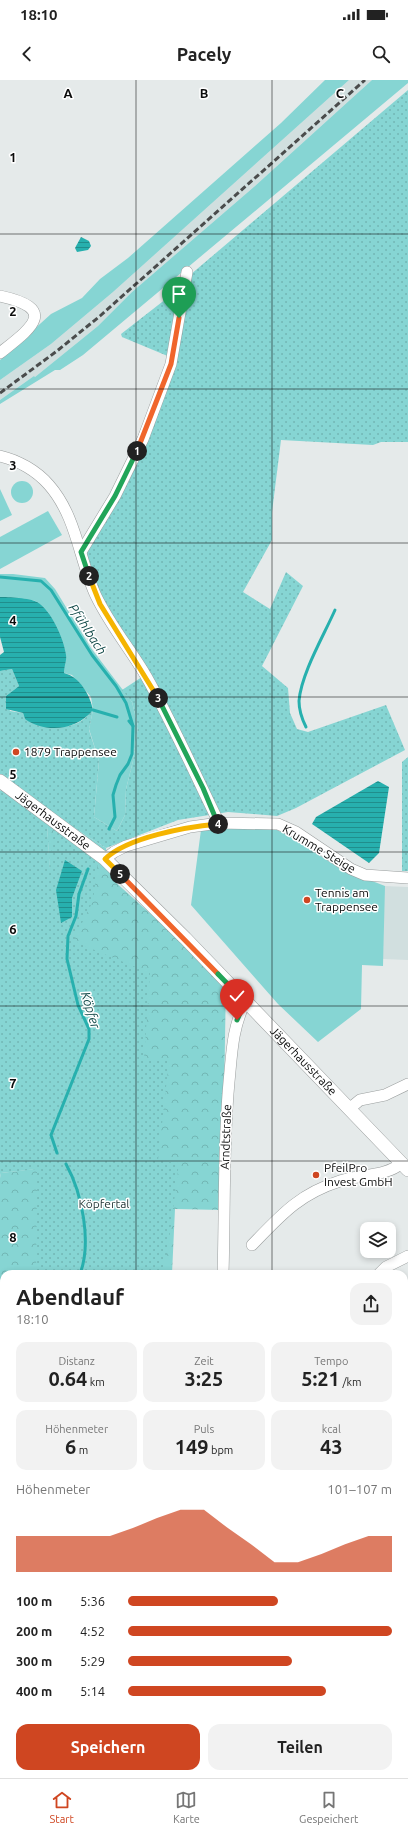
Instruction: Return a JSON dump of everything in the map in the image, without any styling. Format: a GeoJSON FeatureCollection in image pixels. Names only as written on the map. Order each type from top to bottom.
{"type":"FeatureCollection","features":[{"type":"Feature","properties":{"kind":"street"},"geometry":{"type":"LineString","coordinates":[[81,552],[115,496],[143,439],[171,364],[187,272]]}},
{"type":"Feature","properties":{"kind":"street"},"geometry":{"type":"LineString","coordinates":[[0,296],[14,299],[30,307],[34,312],[35,318],[33,325],[0,353]]}},
{"type":"Feature","properties":{"kind":"street"},"geometry":{"type":"LineString","coordinates":[[0,456],[22,464],[50,485],[67,514],[95,594],[145,675],[171,723],[219,823],[174,830],[126,846],[114,852],[105,859]]}},
{"type":"Feature","properties":{"kind":"street","name":"Jägerhausstraße"},"geometry":{"type":"LineString","coordinates":[[0,781],[105,859],[185,938],[349,1110],[405,1166]]}},
{"type":"Feature","properties":{"kind":"street","name":"Krumme Steige"},"geometry":{"type":"LineString","coordinates":[[219,823],[278,824],[296,832],[350,869],[365,875],[408,878]]}},
{"type":"Feature","properties":{"kind":"street","name":"Arndtstraße"},"geometry":{"type":"LineString","coordinates":[[223,1270],[227,1108],[232,1038],[237,1020],[245,1002]]}},
{"type":"Feature","properties":{"kind":"street"},"geometry":{"type":"LineString","coordinates":[[349,1110],[360,1100],[385,1095],[408,1084]]}},
{"type":"Feature","properties":{"kind":"street"},"geometry":{"type":"LineString","coordinates":[[252,1245],[297,1201],[310,1193],[341,1180],[405,1166]]}},
{"type":"Feature","properties":{"kind":"street"},"geometry":{"type":"LineString","coordinates":[[383,1270],[408,1256]]}},
{"type":"Feature","properties":{"kind":"shaded area"},"geometry":{"type":"Polygon","coordinates":[[[349,80],[372,80],[255,186],[132,292],[98,326],[35,377],[34,376],[0,400],[0,380],[51,344],[113,292],[349,80]]]}},
{"type":"Feature","properties":{"kind":"shaded area"},"geometry":{"type":"Polygon","coordinates":[[[81,237],[89,241],[91,246],[88,250],[77,252],[75,248],[81,237]]]}},
{"type":"Feature","properties":{"kind":"shaded area"},"geometry":{"type":"Polygon","coordinates":[[[0,597],[19,598],[37,602],[52,618],[60,633],[65,648],[66,657],[64,673],[75,678],[83,687],[87,693],[93,710],[79,722],[61,728],[42,727],[25,719],[23,713],[6,709],[6,696],[19,686],[12,669],[0,671],[0,655],[4,652],[0,637],[0,597]]]}},
{"type":"Feature","properties":{"kind":"shaded area"},"geometry":{"type":"Polygon","coordinates":[[[378,781],[389,787],[379,853],[369,863],[312,824],[316,817],[378,781]]]}},
{"type":"Feature","properties":{"kind":"shaded area"},"geometry":{"type":"Polygon","coordinates":[[[65,860],[82,871],[72,898],[72,917],[61,923],[56,890],[65,860]]]}},
{"type":"Feature","properties":{"kind":"shaded area"},"geometry":{"type":"Polygon","coordinates":[[[384,886],[408,887],[408,960],[383,959],[384,886]]]}},
{"type":"Feature","properties":{"kind":"green space"},"geometry":{"type":"Polygon","coordinates":[[[325,80],[349,80],[113,292],[51,344],[0,380],[0,360],[51,314],[82,298],[100,279],[128,258],[281,123],[325,80]]]}},
{"type":"Feature","properties":{"kind":"green space"},"geometry":{"type":"Polygon","coordinates":[[[372,80],[408,80],[408,83],[83,355],[60,370],[55,370],[0,404],[0,400],[34,376],[35,377],[98,326],[132,292],[255,186],[372,80]]]}},
{"type":"Feature","properties":{"kind":"green space","name":"Köpfertal"},"geometry":{"type":"Polygon","coordinates":[[[408,90],[408,442],[381,442],[373,445],[281,440],[272,512],[272,540],[243,592],[270,609],[286,572],[303,586],[262,666],[288,688],[290,713],[297,729],[308,732],[386,705],[405,750],[296,808],[277,816],[228,812],[178,820],[106,848],[46,810],[50,869],[54,829],[98,862],[93,901],[73,941],[150,973],[144,1059],[169,1060],[158,1161],[179,1163],[167,1256],[162,1270],[36,1270],[37,1169],[1,1173],[0,1178],[0,791],[4,786],[0,781],[0,671],[12,669],[19,686],[6,696],[10,711],[23,713],[25,719],[53,726],[70,726],[78,723],[93,710],[89,730],[99,761],[94,817],[117,831],[125,815],[126,789],[133,761],[138,726],[132,702],[122,690],[145,675],[102,607],[81,542],[120,482],[170,357],[122,337],[121,334],[180,288],[190,275],[408,90]]]}},
{"type":"Feature","properties":{"kind":"green space"},"geometry":{"type":"Polygon","coordinates":[[[18,481],[26,481],[33,488],[33,496],[26,503],[18,503],[11,496],[11,488],[18,481]]]}},
{"type":"Feature","properties":{"kind":"green space"},"geometry":{"type":"Polygon","coordinates":[[[0,489],[12,515],[0,521],[0,489]]]}},
{"type":"Feature","properties":{"kind":"green space"},"geometry":{"type":"Polygon","coordinates":[[[48,511],[62,535],[0,569],[0,537],[48,511]]]}},
{"type":"Feature","properties":{"kind":"green space"},"geometry":{"type":"Polygon","coordinates":[[[0,574],[45,578],[55,589],[91,648],[132,702],[138,726],[133,761],[126,789],[125,815],[117,831],[94,817],[99,761],[89,729],[93,710],[91,697],[72,675],[64,673],[66,657],[36,601],[0,597],[0,574]]]}},
{"type":"Feature","properties":{"kind":"green space"},"geometry":{"type":"Polygon","coordinates":[[[408,757],[408,871],[402,871],[402,762],[408,757]]]}},
{"type":"Feature","properties":{"kind":"green space","name":"Köpfertal"},"geometry":{"type":"Polygon","coordinates":[[[46,810],[106,848],[112,879],[226,982],[222,1210],[175,1209],[172,1270],[0,1270],[1,1173],[51,1167],[58,1000],[46,810]]]}},
{"type":"Feature","properties":{"kind":"green space"},"geometry":{"type":"Polygon","coordinates":[[[216,828],[273,828],[287,835],[341,869],[385,886],[383,966],[362,965],[361,1009],[318,1042],[278,1004],[191,905],[201,830],[216,828]]]}},
{"type":"Feature","properties":{"kind":"waterway","name":"Pfühlbach"},"geometry":{"type":"LineString","coordinates":[[0,577],[41,581],[51,590],[92,655],[116,686],[126,703],[133,726]]}},
{"type":"Feature","properties":{"kind":"waterway"},"geometry":{"type":"LineString","coordinates":[[306,727],[302,718],[299,701],[301,690],[308,667],[335,610]]}},
{"type":"Feature","properties":{"kind":"waterway","name":"Köpfer"},"geometry":{"type":"LineString","coordinates":[[93,710],[117,717]]}},
{"type":"Feature","properties":{"kind":"waterway","name":"Köpfer"},"geometry":{"type":"LineString","coordinates":[[109,829],[115,817],[113,795],[116,785],[132,754],[133,726],[129,721]]}},
{"type":"Feature","properties":{"kind":"waterway","name":"Köpfer"},"geometry":{"type":"LineString","coordinates":[[57,1153],[51,1135],[89,1039],[89,1029],[78,1005],[67,959],[68,936],[76,916],[79,894],[88,869]]}},
{"type":"Feature","properties":{"kind":"waterway","name":"Köpfer"},"geometry":{"type":"LineString","coordinates":[[66,1164],[77,1189],[84,1218],[85,1247],[84,1261],[81,1270]]}},
{"type":"Feature","properties":{"kind":"railway"},"geometry":{"type":"LineString","coordinates":[[0,393],[57,351],[100,316],[365,80]]}},
{"type":"Feature","properties":{"kind":"place","name":"1879 Trappensee"},"geometry":{"type":"Point","coordinates":[16,752]}},
{"type":"Feature","properties":{"kind":"place","name":"Tennis am Trappensee"},"geometry":{"type":"Point","coordinates":[307,900]}},
{"type":"Feature","properties":{"kind":"place","name":"PfeilPro Invest GmbH"},"geometry":{"type":"Point","coordinates":[316,1175]}},
{"type":"Feature","properties":{"kind":"route"},"geometry":{"type":"LineString","coordinates":[[179,318],[171,364],[143,439],[115,496],[81,552],[95,594],[100,604],[145,675],[171,723],[219,823],[174,830],[126,846],[114,852],[105,859],[185,938],[245,1002],[237,1020]]}}]}
